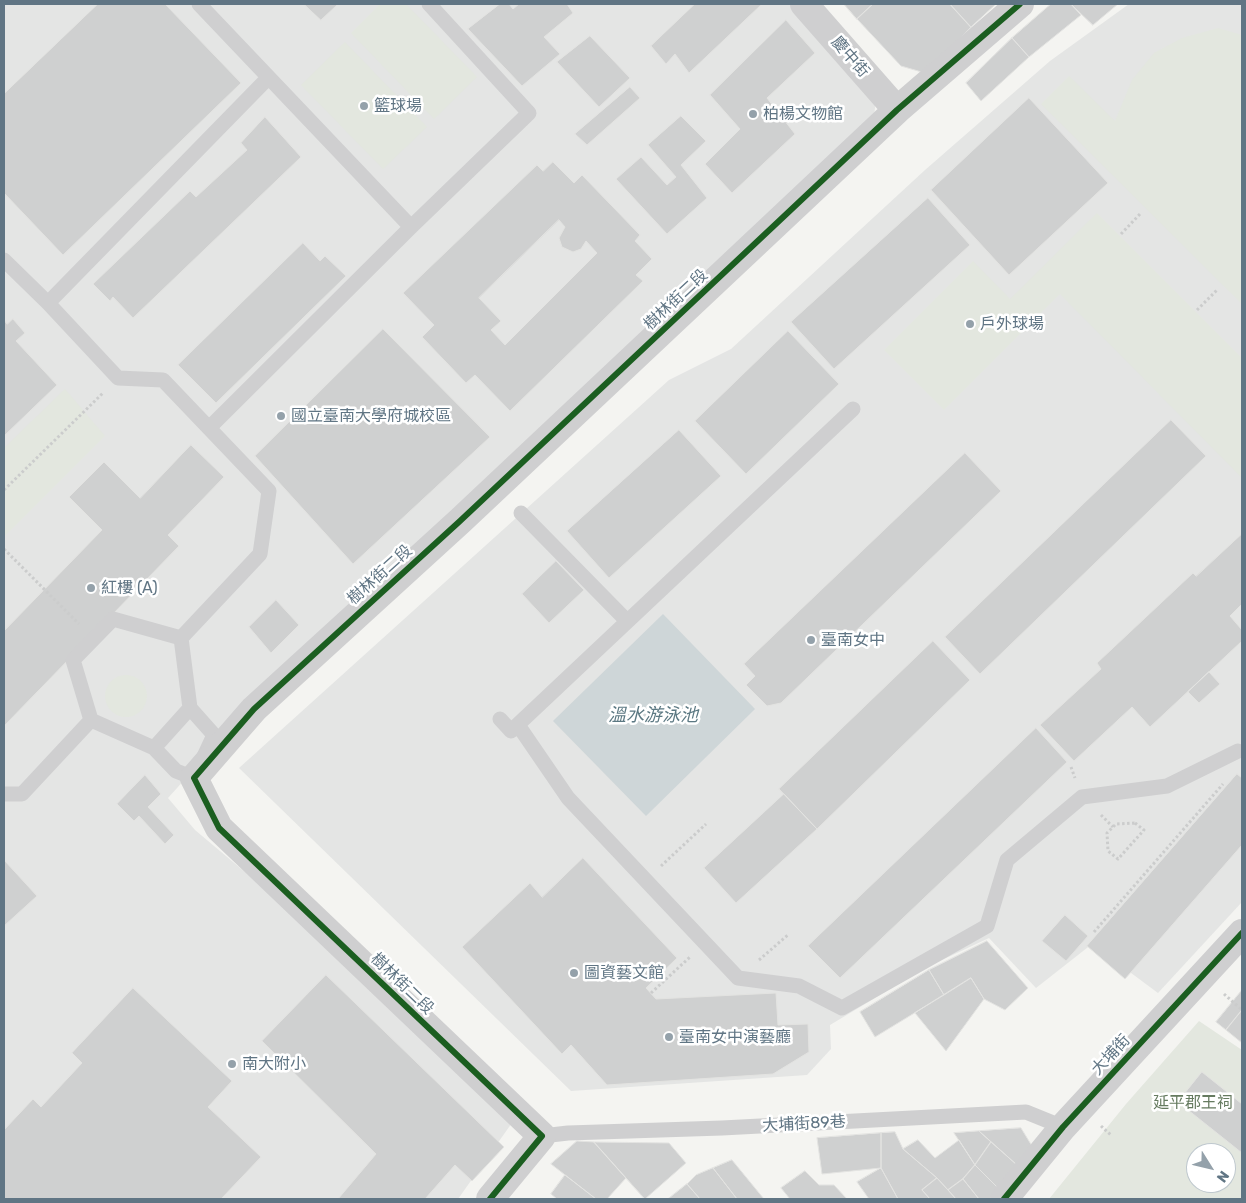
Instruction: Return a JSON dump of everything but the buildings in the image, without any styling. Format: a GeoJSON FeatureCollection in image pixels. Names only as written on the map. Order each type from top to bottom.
{"type":"FeatureCollection","features":[{"type":"Feature","properties":{"kind":"street","name":"慶中街"},"geometry":{"type":"LineString","coordinates":[[804,4],[897,110]]}},
{"type":"Feature","properties":{"kind":"street","name":"樹林街二段"},"geometry":{"type":"LineString","coordinates":[[542,1136],[219,828],[194,778],[254,709],[460,521],[897,110],[1020,4]]}},
{"type":"Feature","properties":{"kind":"street","name":"大埔街"},"geometry":{"type":"LineString","coordinates":[[1004,1199],[1063,1127],[1242,933]]}},
{"type":"Feature","properties":{"kind":"street"},"geometry":{"type":"LineString","coordinates":[[490,1199],[542,1136]]}},
{"type":"Feature","properties":{"kind":"lane"},"geometry":{"type":"LineString","coordinates":[[199,4],[411,226]]}},
{"type":"Feature","properties":{"kind":"lane"},"geometry":{"type":"LineString","coordinates":[[209,428],[411,226],[529,113],[429,4]]}},
{"type":"Feature","properties":{"kind":"lane"},"geometry":{"type":"LineString","coordinates":[[48,303],[268,78]]}},
{"type":"Feature","properties":{"kind":"lane"},"geometry":{"type":"LineString","coordinates":[[4,260],[48,303],[118,378],[163,380],[269,491],[260,554],[181,638]]}},
{"type":"Feature","properties":{"kind":"lane"},"geometry":{"type":"LineString","coordinates":[[500,719],[511,731],[518,725],[852,409]]}},
{"type":"Feature","properties":{"kind":"lane"},"geometry":{"type":"LineString","coordinates":[[521,513],[627,622]]}},
{"type":"Feature","properties":{"kind":"lane"},"geometry":{"type":"LineString","coordinates":[[113,619],[181,638],[190,708],[214,736],[194,778],[176,771],[154,748],[91,720],[73,660],[113,619]]}},
{"type":"Feature","properties":{"kind":"lane"},"geometry":{"type":"LineString","coordinates":[[154,748],[190,708]]}},
{"type":"Feature","properties":{"kind":"lane"},"geometry":{"type":"LineString","coordinates":[[4,794],[22,794],[91,720]]}},
{"type":"Feature","properties":{"kind":"lane"},"geometry":{"type":"LineString","coordinates":[[518,725],[568,798],[738,978],[799,986],[842,1008],[987,926],[1008,860],[1082,797],[1167,786],[1238,751]]}},
{"type":"Feature","properties":{"kind":"lane","name":"大埔街89巷"},"geometry":{"type":"LineString","coordinates":[[542,1136],[568,1133],[722,1128],[1026,1112],[1063,1127]]}},
{"type":"Feature","properties":{"kind":"path"},"geometry":{"type":"LineString","coordinates":[[1121,234],[1140,214]]}},
{"type":"Feature","properties":{"kind":"path"},"geometry":{"type":"LineString","coordinates":[[1197,310],[1217,290]]}},
{"type":"Feature","properties":{"kind":"path"},"geometry":{"type":"LineString","coordinates":[[4,490],[118,378]]}},
{"type":"Feature","properties":{"kind":"path"},"geometry":{"type":"LineString","coordinates":[[4,548],[94,638]]}},
{"type":"Feature","properties":{"kind":"path"},"geometry":{"type":"LineString","coordinates":[[1094,932],[1228,778]]}},
{"type":"Feature","properties":{"kind":"path"},"geometry":{"type":"LineString","coordinates":[[1135,823],[1144,830],[1118,859],[1108,851],[1107,833],[1116,824],[1135,823]]}},
{"type":"Feature","properties":{"kind":"path"},"geometry":{"type":"LineString","coordinates":[[646,880],[706,824]]}},
{"type":"Feature","properties":{"kind":"path"},"geometry":{"type":"LineString","coordinates":[[738,978],[789,934]]}},
{"type":"Feature","properties":{"kind":"path"},"geometry":{"type":"LineString","coordinates":[[651,993],[706,943]]}},
{"type":"Feature","properties":{"kind":"path"},"geometry":{"type":"LineString","coordinates":[[1227,997],[1242,1010]]}},
{"type":"Feature","properties":{"kind":"path"},"geometry":{"type":"LineString","coordinates":[[1103,1128],[1112,1136]]}},
{"type":"Feature","properties":{"kind":"shaded area","name":"國立臺南大學府城校區"},"geometry":{"type":"Polygon","coordinates":[[[4,4],[794,4],[877,94],[874,115],[241,717],[168,798],[195,830],[277,899],[514,1120],[458,1199],[4,1199],[4,4]]]}},
{"type":"Feature","properties":{"kind":"shaded area","name":"臺南女中"},"geometry":{"type":"Polygon","coordinates":[[[1129,4],[1242,4],[1242,902],[1158,993],[1092,944],[1036,988],[989,938],[927,967],[830,1025],[831,1049],[807,1075],[571,1091],[239,768],[669,380],[731,349],[925,170],[1050,61],[1129,4]]]}},
{"type":"Feature","properties":{"kind":"green space","name":"籃球場"},"geometry":{"type":"Polygon","coordinates":[[[380,4],[406,4],[477,77],[434,119],[351,33],[380,4]]]}},
{"type":"Feature","properties":{"kind":"green space"},"geometry":{"type":"Polygon","coordinates":[[[1218,28],[1242,35],[1242,304],[1041,104],[1069,76],[1115,121],[1132,80],[1154,53],[1182,38],[1218,28]]]}},
{"type":"Feature","properties":{"kind":"green space","name":"籃球場"},"geometry":{"type":"Polygon","coordinates":[[[345,42],[427,127],[383,169],[301,85],[345,42]]]}},
{"type":"Feature","properties":{"kind":"green space","name":"戶外球場"},"geometry":{"type":"Polygon","coordinates":[[[1097,213],[1242,358],[1242,478],[1060,294],[944,410],[884,350],[973,261],[1010,299],[1097,213]]]}},
{"type":"Feature","properties":{"kind":"green space"},"geometry":{"type":"Polygon","coordinates":[[[65,389],[105,436],[4,537],[4,448],[65,389]]]}},
{"type":"Feature","properties":{"kind":"green space"},"geometry":{"type":"Polygon","coordinates":[[[130,675],[138,678],[144,684],[147,696],[144,708],[138,714],[122,717],[114,714],[108,708],[105,692],[108,684],[114,678],[130,675]]]}},
{"type":"Feature","properties":{"kind":"green space","name":"延平郡王祠"},"geometry":{"type":"Polygon","coordinates":[[[1199,1021],[1242,1050],[1242,1199],[1049,1199],[1126,1104],[1199,1021]]]}},
{"type":"Feature","properties":{"kind":"water","name":"溫水游泳池"},"geometry":{"type":"Polygon","coordinates":[[[663,614],[755,709],[646,816],[553,721],[663,614]]]}},
{"type":"Feature","properties":{"kind":"cycle path"},"geometry":{"type":"LineString","coordinates":[[490,1199],[542,1136],[219,828],[194,778],[254,709],[460,521],[897,110],[1020,4]]}},
{"type":"Feature","properties":{"kind":"cycle path"},"geometry":{"type":"LineString","coordinates":[[1004,1199],[1063,1127],[1242,933]]}},
{"type":"Feature","properties":{"kind":"place","name":"籃球場"},"geometry":{"type":"Point","coordinates":[364,106]}},
{"type":"Feature","properties":{"kind":"place","name":"柏楊文物館"},"geometry":{"type":"Point","coordinates":[753,114]}},
{"type":"Feature","properties":{"kind":"place","name":"戶外球場"},"geometry":{"type":"Point","coordinates":[970,324]}},
{"type":"Feature","properties":{"kind":"place","name":"國立臺南大學府城校區"},"geometry":{"type":"Point","coordinates":[281,416]}},
{"type":"Feature","properties":{"kind":"place","name":"紅樓 (A)"},"geometry":{"type":"Point","coordinates":[91,588]}},
{"type":"Feature","properties":{"kind":"place","name":"臺南女中"},"geometry":{"type":"Point","coordinates":[811,640]}},
{"type":"Feature","properties":{"kind":"place","name":"圖資藝文館"},"geometry":{"type":"Point","coordinates":[574,973]}},
{"type":"Feature","properties":{"kind":"place","name":"臺南女中演藝廳"},"geometry":{"type":"Point","coordinates":[669,1037]}},
{"type":"Feature","properties":{"kind":"place","name":"南大附小"},"geometry":{"type":"Point","coordinates":[232,1064]}}]}
